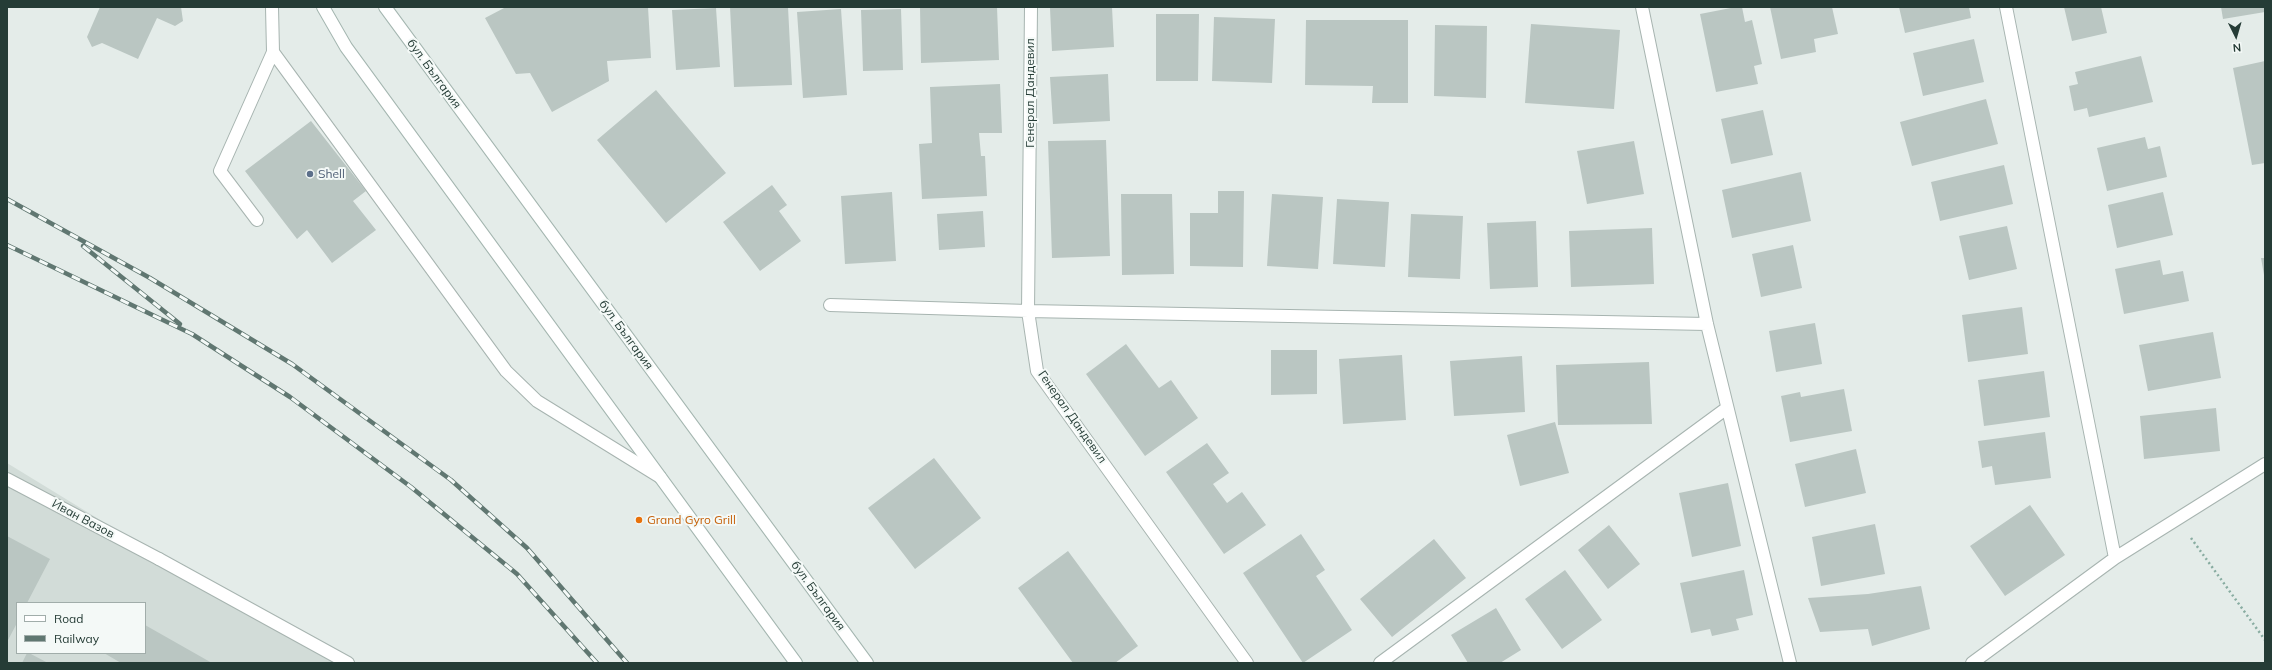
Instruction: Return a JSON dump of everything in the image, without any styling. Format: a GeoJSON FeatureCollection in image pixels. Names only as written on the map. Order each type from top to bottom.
{"type":"FeatureCollection","features":[{"type":"Feature","properties":{"kind":"street"},"geometry":{"type":"LineString","coordinates":[[257,220],[220,171],[273,52],[272,7]]}},
{"type":"Feature","properties":{"kind":"street"},"geometry":{"type":"LineString","coordinates":[[323,7],[346,46],[796,663]]}},
{"type":"Feature","properties":{"kind":"street","name":"бул. България"},"geometry":{"type":"LineString","coordinates":[[385,7],[867,663]]}},
{"type":"Feature","properties":{"kind":"street","name":"Генерал Дандевил"},"geometry":{"type":"LineString","coordinates":[[1031,7],[1028,311],[1037,371],[1247,663]]}},
{"type":"Feature","properties":{"kind":"street"},"geometry":{"type":"LineString","coordinates":[[1642,7],[1707,324],[1790,663]]}},
{"type":"Feature","properties":{"kind":"street"},"geometry":{"type":"LineString","coordinates":[[2006,7],[2115,558]]}},
{"type":"Feature","properties":{"kind":"street"},"geometry":{"type":"LineString","coordinates":[[273,52],[506,370],[537,401],[660,477]]}},
{"type":"Feature","properties":{"kind":"street"},"geometry":{"type":"LineString","coordinates":[[830,305],[1028,311],[1707,324]]}},
{"type":"Feature","properties":{"kind":"street"},"geometry":{"type":"LineString","coordinates":[[1380,663],[1727,408]]}},
{"type":"Feature","properties":{"kind":"street"},"geometry":{"type":"LineString","coordinates":[[1972,663],[2115,558],[2265,464]]}},
{"type":"Feature","properties":{"kind":"street","name":"Иван Вазов"},"geometry":{"type":"LineString","coordinates":[[7,479],[159,559],[348,663]]}},
{"type":"Feature","properties":{"kind":"path"},"geometry":{"type":"LineString","coordinates":[[2177,519],[2265,640]]}},
{"type":"Feature","properties":{"kind":"shaded area"},"geometry":{"type":"Polygon","coordinates":[[[7,463],[334,663],[7,663],[7,463]]]}},
{"type":"Feature","properties":{"kind":"building"},"geometry":{"type":"Polygon","coordinates":[[[100,7],[181,7],[183,21],[175,26],[157,18],[138,59],[102,43],[92,47],[87,37],[100,7]]]}},
{"type":"Feature","properties":{"kind":"building"},"geometry":{"type":"Polygon","coordinates":[[[506,7],[648,7],[651,58],[607,61],[609,81],[552,112],[530,73],[516,74],[485,18],[506,7]]]}},
{"type":"Feature","properties":{"kind":"building"},"geometry":{"type":"Polygon","coordinates":[[[730,7],[788,7],[792,85],[734,87],[730,7]]]}},
{"type":"Feature","properties":{"kind":"building"},"geometry":{"type":"Polygon","coordinates":[[[920,7],[997,7],[999,60],[921,63],[920,7]]]}},
{"type":"Feature","properties":{"kind":"building"},"geometry":{"type":"Polygon","coordinates":[[[1112,7],[1114,47],[1052,51],[1050,8],[1112,7]]]}},
{"type":"Feature","properties":{"kind":"building"},"geometry":{"type":"Polygon","coordinates":[[[1742,7],[1745,22],[1752,20],[1762,64],[1754,66],[1758,84],[1716,92],[1700,14],[1742,7]]]}},
{"type":"Feature","properties":{"kind":"building"},"geometry":{"type":"Polygon","coordinates":[[[1770,7],[1832,7],[1838,34],[1814,39],[1816,52],[1781,59],[1770,7]]]}},
{"type":"Feature","properties":{"kind":"building"},"geometry":{"type":"Polygon","coordinates":[[[1899,7],[1969,7],[1971,18],[1905,33],[1899,7]]]}},
{"type":"Feature","properties":{"kind":"building"},"geometry":{"type":"Polygon","coordinates":[[[2064,7],[2101,7],[2107,33],[2072,41],[2064,7]]]}},
{"type":"Feature","properties":{"kind":"building"},"geometry":{"type":"Polygon","coordinates":[[[2221,7],[2265,7],[2265,12],[2223,19],[2221,7]]]}},
{"type":"Feature","properties":{"kind":"building"},"geometry":{"type":"Polygon","coordinates":[[[716,8],[720,67],[676,70],[672,10],[716,8]]]}},
{"type":"Feature","properties":{"kind":"building"},"geometry":{"type":"Polygon","coordinates":[[[841,9],[847,95],[803,98],[797,12],[841,9]]]}},
{"type":"Feature","properties":{"kind":"building"},"geometry":{"type":"Polygon","coordinates":[[[901,9],[903,70],[863,71],[861,10],[901,9]]]}},
{"type":"Feature","properties":{"kind":"building"},"geometry":{"type":"Polygon","coordinates":[[[1156,14],[1199,14],[1198,81],[1156,81],[1156,14]]]}},
{"type":"Feature","properties":{"kind":"building"},"geometry":{"type":"Polygon","coordinates":[[[1214,17],[1275,19],[1272,83],[1212,81],[1214,17]]]}},
{"type":"Feature","properties":{"kind":"building"},"geometry":{"type":"Polygon","coordinates":[[[1306,20],[1408,20],[1408,103],[1372,103],[1373,86],[1305,85],[1306,20]]]}},
{"type":"Feature","properties":{"kind":"building"},"geometry":{"type":"Polygon","coordinates":[[[1531,24],[1620,30],[1614,109],[1525,103],[1531,24]]]}},
{"type":"Feature","properties":{"kind":"building"},"geometry":{"type":"Polygon","coordinates":[[[1435,25],[1487,26],[1486,98],[1434,96],[1435,25]]]}},
{"type":"Feature","properties":{"kind":"building"},"geometry":{"type":"Polygon","coordinates":[[[1974,39],[1984,82],[1923,96],[1913,53],[1974,39]]]}},
{"type":"Feature","properties":{"kind":"building"},"geometry":{"type":"Polygon","coordinates":[[[2141,56],[2153,102],[2089,117],[2087,108],[2074,111],[2069,86],[2078,84],[2075,72],[2141,56]]]}},
{"type":"Feature","properties":{"kind":"building"},"geometry":{"type":"Polygon","coordinates":[[[2265,61],[2265,163],[2252,165],[2233,68],[2265,61]]]}},
{"type":"Feature","properties":{"kind":"building"},"geometry":{"type":"Polygon","coordinates":[[[1108,74],[1110,121],[1053,124],[1050,77],[1108,74]]]}},
{"type":"Feature","properties":{"kind":"building"},"geometry":{"type":"Polygon","coordinates":[[[1000,84],[1002,133],[979,133],[981,156],[985,156],[987,196],[922,199],[919,144],[932,143],[930,87],[1000,84]]]}},
{"type":"Feature","properties":{"kind":"building"},"geometry":{"type":"Polygon","coordinates":[[[656,90],[726,173],[666,223],[597,140],[656,90]]]}},
{"type":"Feature","properties":{"kind":"building"},"geometry":{"type":"Polygon","coordinates":[[[1986,99],[1998,144],[1912,166],[1900,122],[1986,99]]]}},
{"type":"Feature","properties":{"kind":"building"},"geometry":{"type":"Polygon","coordinates":[[[1763,110],[1773,155],[1731,164],[1721,119],[1763,110]]]}},
{"type":"Feature","properties":{"kind":"building"},"geometry":{"type":"Polygon","coordinates":[[[311,121],[366,191],[353,201],[376,230],[332,263],[307,230],[297,239],[245,171],[311,121]]]}},
{"type":"Feature","properties":{"kind":"building"},"geometry":{"type":"Polygon","coordinates":[[[2145,137],[2148,149],[2160,146],[2167,177],[2107,191],[2097,148],[2145,137]]]}},
{"type":"Feature","properties":{"kind":"building"},"geometry":{"type":"Polygon","coordinates":[[[1106,140],[1110,256],[1052,258],[1048,141],[1106,140]]]}},
{"type":"Feature","properties":{"kind":"building"},"geometry":{"type":"Polygon","coordinates":[[[1634,141],[1644,194],[1587,204],[1577,151],[1634,141]]]}},
{"type":"Feature","properties":{"kind":"building"},"geometry":{"type":"Polygon","coordinates":[[[2004,165],[2013,204],[1940,221],[1931,182],[2004,165]]]}},
{"type":"Feature","properties":{"kind":"building"},"geometry":{"type":"Polygon","coordinates":[[[1801,172],[1811,221],[1732,238],[1722,190],[1801,172]]]}},
{"type":"Feature","properties":{"kind":"building"},"geometry":{"type":"Polygon","coordinates":[[[772,185],[787,205],[779,211],[801,241],[760,271],[723,222],[772,185]]]}},
{"type":"Feature","properties":{"kind":"building"},"geometry":{"type":"Polygon","coordinates":[[[1218,191],[1244,191],[1243,267],[1190,266],[1190,213],[1218,213],[1218,191]]]}},
{"type":"Feature","properties":{"kind":"building"},"geometry":{"type":"Polygon","coordinates":[[[892,192],[896,261],[845,264],[841,196],[892,192]]]}},
{"type":"Feature","properties":{"kind":"building"},"geometry":{"type":"Polygon","coordinates":[[[2163,192],[2173,235],[2117,248],[2108,205],[2163,192]]]}},
{"type":"Feature","properties":{"kind":"building"},"geometry":{"type":"Polygon","coordinates":[[[1121,194],[1172,194],[1174,274],[1122,275],[1121,194]]]}},
{"type":"Feature","properties":{"kind":"building"},"geometry":{"type":"Polygon","coordinates":[[[1272,194],[1323,197],[1318,269],[1267,266],[1272,194]]]}},
{"type":"Feature","properties":{"kind":"building"},"geometry":{"type":"Polygon","coordinates":[[[1337,199],[1389,202],[1385,267],[1333,264],[1337,199]]]}},
{"type":"Feature","properties":{"kind":"building"},"geometry":{"type":"Polygon","coordinates":[[[983,211],[985,247],[939,250],[937,214],[983,211]]]}},
{"type":"Feature","properties":{"kind":"building"},"geometry":{"type":"Polygon","coordinates":[[[1411,214],[1463,216],[1460,279],[1408,277],[1411,214]]]}},
{"type":"Feature","properties":{"kind":"building"},"geometry":{"type":"Polygon","coordinates":[[[1536,221],[1538,287],[1490,289],[1487,223],[1536,221]]]}},
{"type":"Feature","properties":{"kind":"building"},"geometry":{"type":"Polygon","coordinates":[[[2007,226],[2017,269],[1969,280],[1959,236],[2007,226]]]}},
{"type":"Feature","properties":{"kind":"building"},"geometry":{"type":"Polygon","coordinates":[[[1652,228],[1654,284],[1571,287],[1569,231],[1652,228]]]}},
{"type":"Feature","properties":{"kind":"building"},"geometry":{"type":"Polygon","coordinates":[[[1793,245],[1802,288],[1761,297],[1752,254],[1793,245]]]}},
{"type":"Feature","properties":{"kind":"building"},"geometry":{"type":"Polygon","coordinates":[[[2261,258],[2265,258],[2265,275],[2264,275],[2261,258]]]}},
{"type":"Feature","properties":{"kind":"building"},"geometry":{"type":"Polygon","coordinates":[[[2160,260],[2163,275],[2183,271],[2189,301],[2124,314],[2115,269],[2160,260]]]}},
{"type":"Feature","properties":{"kind":"building"},"geometry":{"type":"Polygon","coordinates":[[[2022,307],[2028,354],[1968,362],[1962,315],[2022,307]]]}},
{"type":"Feature","properties":{"kind":"building"},"geometry":{"type":"Polygon","coordinates":[[[1815,323],[1822,364],[1776,372],[1769,331],[1815,323]]]}},
{"type":"Feature","properties":{"kind":"building"},"geometry":{"type":"Polygon","coordinates":[[[2213,332],[2221,378],[2148,391],[2139,345],[2213,332]]]}},
{"type":"Feature","properties":{"kind":"building"},"geometry":{"type":"Polygon","coordinates":[[[1126,344],[1159,388],[1171,380],[1198,418],[1145,456],[1086,374],[1126,344]]]}},
{"type":"Feature","properties":{"kind":"building"},"geometry":{"type":"Polygon","coordinates":[[[1271,350],[1317,350],[1317,394],[1271,395],[1271,350]]]}},
{"type":"Feature","properties":{"kind":"building"},"geometry":{"type":"Polygon","coordinates":[[[1402,355],[1406,420],[1343,424],[1339,359],[1402,355]]]}},
{"type":"Feature","properties":{"kind":"building"},"geometry":{"type":"Polygon","coordinates":[[[1522,356],[1525,412],[1454,416],[1450,361],[1522,356]]]}},
{"type":"Feature","properties":{"kind":"building"},"geometry":{"type":"Polygon","coordinates":[[[1649,362],[1652,424],[1558,425],[1556,365],[1649,362]]]}},
{"type":"Feature","properties":{"kind":"building"},"geometry":{"type":"Polygon","coordinates":[[[2044,371],[2050,417],[1984,426],[1978,380],[2044,371]]]}},
{"type":"Feature","properties":{"kind":"building"},"geometry":{"type":"Polygon","coordinates":[[[1844,389],[1852,431],[1790,442],[1781,396],[1800,392],[1801,397],[1844,389]]]}},
{"type":"Feature","properties":{"kind":"building"},"geometry":{"type":"Polygon","coordinates":[[[2216,408],[2220,451],[2144,459],[2140,416],[2216,408]]]}},
{"type":"Feature","properties":{"kind":"building"},"geometry":{"type":"Polygon","coordinates":[[[1555,422],[1569,473],[1520,486],[1507,435],[1555,422]]]}},
{"type":"Feature","properties":{"kind":"building"},"geometry":{"type":"Polygon","coordinates":[[[2045,432],[2051,478],[1995,485],[1992,466],[1982,468],[1978,441],[2045,432]]]}},
{"type":"Feature","properties":{"kind":"building"},"geometry":{"type":"Polygon","coordinates":[[[1207,443],[1229,473],[1213,484],[1227,503],[1242,492],[1266,525],[1224,554],[1166,472],[1207,443]]]}},
{"type":"Feature","properties":{"kind":"building"},"geometry":{"type":"Polygon","coordinates":[[[1856,449],[1866,493],[1805,507],[1795,464],[1856,449]]]}},
{"type":"Feature","properties":{"kind":"building"},"geometry":{"type":"Polygon","coordinates":[[[934,458],[981,518],[915,569],[868,508],[934,458]]]}},
{"type":"Feature","properties":{"kind":"building"},"geometry":{"type":"Polygon","coordinates":[[[1728,483],[1741,546],[1692,557],[1679,493],[1728,483]]]}},
{"type":"Feature","properties":{"kind":"building"},"geometry":{"type":"Polygon","coordinates":[[[2030,505],[2065,555],[2005,596],[1970,546],[2030,505]]]}},
{"type":"Feature","properties":{"kind":"building"},"geometry":{"type":"Polygon","coordinates":[[[1875,524],[1885,574],[1821,586],[1812,537],[1875,524]]]}},
{"type":"Feature","properties":{"kind":"building"},"geometry":{"type":"Polygon","coordinates":[[[1609,525],[1640,564],[1608,589],[1578,550],[1609,525]]]}},
{"type":"Feature","properties":{"kind":"building"},"geometry":{"type":"Polygon","coordinates":[[[1301,534],[1325,570],[1316,576],[1352,630],[1303,663],[1243,573],[1301,534]]]}},
{"type":"Feature","properties":{"kind":"building"},"geometry":{"type":"Polygon","coordinates":[[[7,536],[50,559],[28,602],[16,602],[16,625],[7,642],[7,536]]]}},
{"type":"Feature","properties":{"kind":"building"},"geometry":{"type":"Polygon","coordinates":[[[1434,539],[1466,578],[1392,637],[1360,599],[1434,539]]]}},
{"type":"Feature","properties":{"kind":"building"},"geometry":{"type":"Polygon","coordinates":[[[1068,551],[1138,646],[1115,663],[1073,663],[1018,588],[1068,551]]]}},
{"type":"Feature","properties":{"kind":"building"},"geometry":{"type":"Polygon","coordinates":[[[1565,570],[1602,620],[1562,649],[1525,599],[1565,570]]]}},
{"type":"Feature","properties":{"kind":"building"},"geometry":{"type":"Polygon","coordinates":[[[1744,570],[1753,615],[1736,619],[1739,630],[1712,636],[1710,629],[1691,633],[1680,583],[1744,570]]]}},
{"type":"Feature","properties":{"kind":"building"},"geometry":{"type":"Polygon","coordinates":[[[1921,586],[1930,629],[1872,646],[1868,629],[1820,632],[1808,598],[1868,594],[1921,586]]]}},
{"type":"Feature","properties":{"kind":"building"},"geometry":{"type":"Polygon","coordinates":[[[1496,608],[1521,650],[1500,663],[1468,663],[1451,635],[1496,608]]]}},
{"type":"Feature","properties":{"kind":"building"},"geometry":{"type":"Polygon","coordinates":[[[146,626],[212,663],[121,663],[106,654],[146,654],[146,626]]]}},
{"type":"Feature","properties":{"kind":"building"},"geometry":{"type":"Polygon","coordinates":[[[26,654],[31,654],[48,663],[22,663],[26,654]]]}},
{"type":"Feature","properties":{"kind":"railway"},"geometry":{"type":"LineString","coordinates":[[7,199],[150,278],[292,364],[451,480],[527,548],[627,663]]}},
{"type":"Feature","properties":{"kind":"railway"},"geometry":{"type":"LineString","coordinates":[[7,245],[192,334],[290,397],[411,487],[517,574],[597,663]]}},
{"type":"Feature","properties":{"kind":"railway"},"geometry":{"type":"LineString","coordinates":[[83,246],[180,324]]}},
{"type":"Feature","properties":{"kind":"place","name":"Shell"},"geometry":{"type":"Point","coordinates":[310,174]}},
{"type":"Feature","properties":{"kind":"place","name":"Grand Gyro Grill"},"geometry":{"type":"Point","coordinates":[639,520]}}]}
